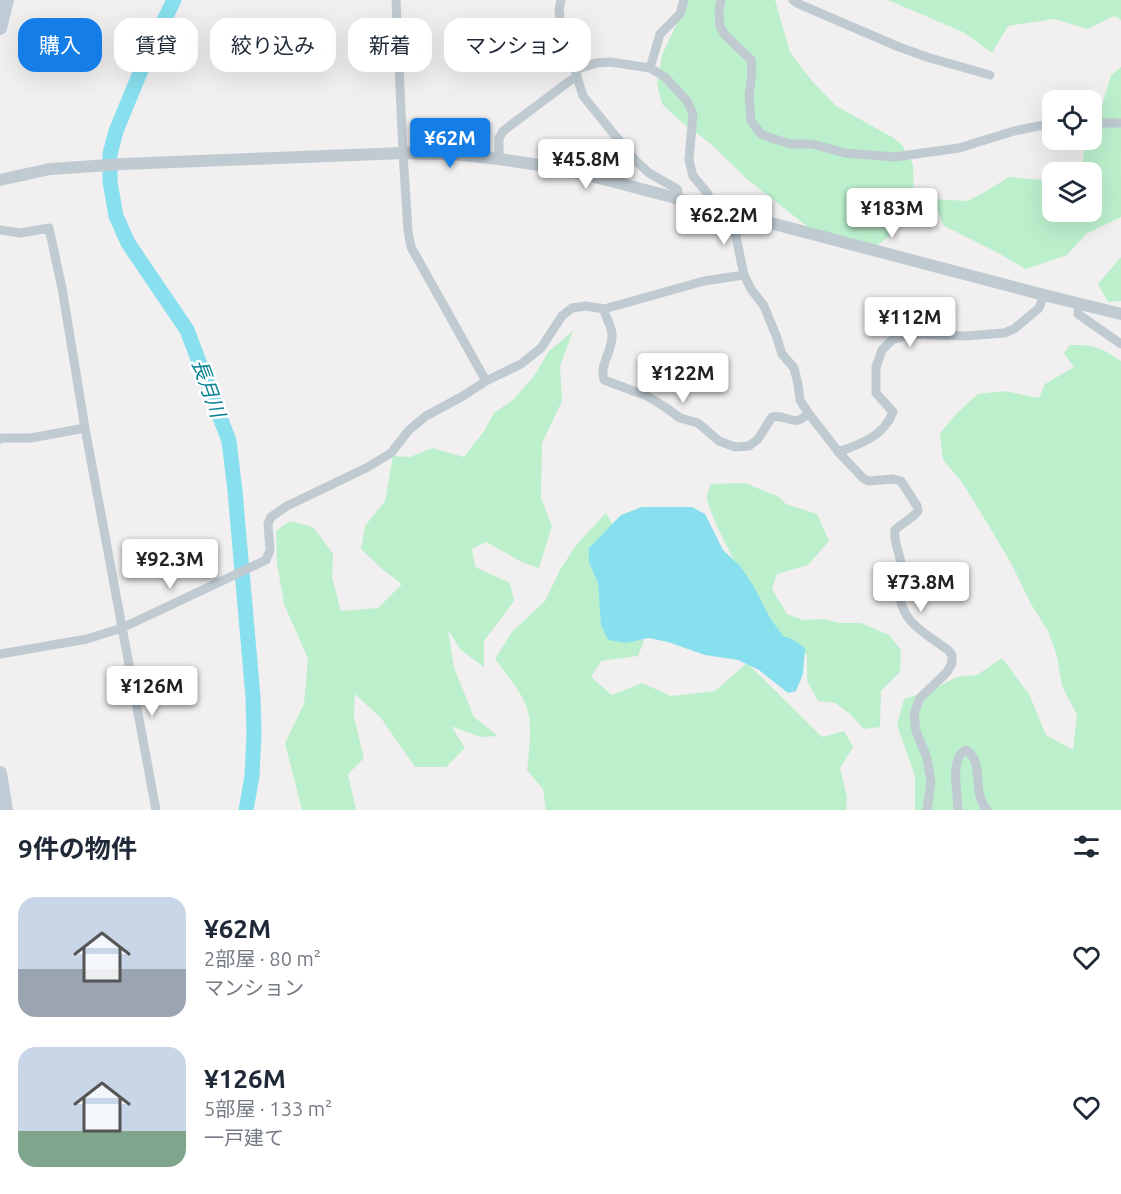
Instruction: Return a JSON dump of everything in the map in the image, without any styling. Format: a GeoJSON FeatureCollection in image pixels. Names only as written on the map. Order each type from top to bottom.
{"type":"FeatureCollection","features":[{"type":"Feature","properties":{"kind":"main road"},"geometry":{"type":"LineString","coordinates":[[0,28],[7,0]]}},
{"type":"Feature","properties":{"kind":"main road"},"geometry":{"type":"LineString","coordinates":[[0,773],[6,810]]}},
{"type":"Feature","properties":{"kind":"street"},"geometry":{"type":"LineString","coordinates":[[396,0],[403,153],[411,247],[486,381]]}},
{"type":"Feature","properties":{"kind":"street"},"geometry":{"type":"LineString","coordinates":[[561,0],[559,10],[561,25],[583,96],[649,173],[677,189],[679,199]]}},
{"type":"Feature","properties":{"kind":"street"},"geometry":{"type":"LineString","coordinates":[[650,68],[660,34],[680,14],[684,0]]}},
{"type":"Feature","properties":{"kind":"street"},"geometry":{"type":"LineString","coordinates":[[721,0],[720,26],[751,60],[749,96],[751,121],[761,134],[771,138],[791,144],[812,144],[845,153],[894,157],[959,148],[1014,131],[1042,125]]}},
{"type":"Feature","properties":{"kind":"street"},"geometry":{"type":"LineString","coordinates":[[793,0],[899,46],[990,75]]}},
{"type":"Feature","properties":{"kind":"street"},"geometry":{"type":"LineString","coordinates":[[499,159],[499,138],[503,131],[576,74],[596,63],[610,62],[650,68],[665,77],[687,101],[693,114],[689,160],[693,176],[708,194],[708,207]]}},
{"type":"Feature","properties":{"kind":"street"},"geometry":{"type":"LineString","coordinates":[[1102,123],[1121,123]]}},
{"type":"Feature","properties":{"kind":"street"},"geometry":{"type":"LineString","coordinates":[[0,180],[50,169],[124,164],[403,153],[453,154],[499,159],[553,167],[1121,314]]}},
{"type":"Feature","properties":{"kind":"street"},"geometry":{"type":"LineString","coordinates":[[731,213],[744,275],[764,306],[782,354],[794,368],[800,400],[838,452],[863,478],[868,481],[894,478],[901,481],[917,506],[918,512],[895,530],[894,539],[902,568],[899,589],[901,607],[910,621],[952,655],[952,663],[947,672],[920,698],[914,714],[916,730],[927,758],[931,782],[927,810]]}},
{"type":"Feature","properties":{"kind":"street"},"geometry":{"type":"LineString","coordinates":[[0,230],[20,233],[49,228],[62,288],[85,428],[156,810]]}},
{"type":"Feature","properties":{"kind":"street"},"geometry":{"type":"LineString","coordinates":[[0,654],[87,639],[122,628],[266,560],[270,550],[268,524],[271,517],[287,506],[368,467],[391,453],[409,430],[426,416],[486,381],[521,364],[542,348],[562,316],[572,308],[586,306],[604,309],[704,281],[744,275]]}},
{"type":"Feature","properties":{"kind":"street"},"geometry":{"type":"LineString","coordinates":[[838,452],[864,443],[875,436],[891,419],[893,412],[876,393],[876,367],[882,350],[892,340],[909,334],[966,336],[1004,333],[1014,329],[1039,308],[1044,295]]}},
{"type":"Feature","properties":{"kind":"street"},"geometry":{"type":"LineString","coordinates":[[1078,304],[1078,314],[1121,344]]}},
{"type":"Feature","properties":{"kind":"street"},"geometry":{"type":"LineString","coordinates":[[604,309],[612,332],[602,372],[604,380],[647,396],[680,418],[698,423],[719,441],[735,447],[749,446],[758,439],[772,417],[779,415],[791,420],[800,420],[809,414]]}},
{"type":"Feature","properties":{"kind":"street"},"geometry":{"type":"LineString","coordinates":[[0,440],[2,438],[31,438],[85,428]]}},
{"type":"Feature","properties":{"kind":"street"},"geometry":{"type":"LineString","coordinates":[[958,810],[957,758],[966,750],[972,753],[975,761],[980,798],[987,810]]}},
{"type":"Feature","properties":{"kind":"green space"},"geometry":{"type":"Polygon","coordinates":[[[688,0],[775,0],[790,52],[812,81],[836,106],[892,137],[902,145],[913,164],[914,201],[897,230],[875,247],[827,242],[747,179],[711,144],[662,104],[657,84],[662,55],[688,0]]]}},
{"type":"Feature","properties":{"kind":"green space"},"geometry":{"type":"Polygon","coordinates":[[[888,0],[1121,0],[1121,20],[1114,16],[1088,29],[1054,19],[1008,26],[992,53],[963,32],[888,0]]]}},
{"type":"Feature","properties":{"kind":"green space"},"geometry":{"type":"Polygon","coordinates":[[[1121,67],[1121,217],[1086,234],[1067,255],[1026,269],[943,225],[934,199],[967,201],[1009,177],[1042,180],[1042,222],[1102,222],[1102,162],[1082,162],[1084,150],[1102,150],[1102,106],[1111,75],[1121,67]]]}},
{"type":"Feature","properties":{"kind":"green space"},"geometry":{"type":"Polygon","coordinates":[[[1121,257],[1121,301],[1108,302],[1098,284],[1121,257]]]}},
{"type":"Feature","properties":{"kind":"green space"},"geometry":{"type":"Polygon","coordinates":[[[573,331],[560,366],[562,401],[542,443],[541,498],[552,526],[539,568],[522,562],[486,542],[472,549],[475,567],[510,583],[514,601],[484,641],[484,667],[461,650],[448,630],[454,668],[474,717],[498,736],[480,737],[451,726],[465,748],[446,767],[415,767],[381,718],[355,694],[354,717],[364,758],[348,774],[356,810],[302,810],[285,743],[304,704],[308,659],[284,604],[277,563],[276,531],[290,521],[313,527],[333,554],[332,577],[341,611],[378,608],[402,584],[361,549],[365,526],[385,501],[393,456],[410,457],[432,448],[464,457],[484,431],[494,413],[513,400],[534,376],[549,351],[573,331]]]}},
{"type":"Feature","properties":{"kind":"green space"},"geometry":{"type":"Polygon","coordinates":[[[1070,345],[1097,348],[1121,361],[1121,810],[915,810],[915,776],[897,725],[904,699],[929,691],[957,677],[977,675],[1002,658],[1029,694],[1046,735],[1073,750],[1077,715],[1062,686],[1057,656],[1048,631],[984,518],[961,481],[943,460],[940,433],[978,394],[1004,391],[1039,398],[1045,384],[1074,367],[1064,353],[1070,345]]]}},
{"type":"Feature","properties":{"kind":"green space"},"geometry":{"type":"Polygon","coordinates":[[[745,483],[779,497],[786,504],[817,514],[829,541],[808,565],[777,574],[772,589],[787,614],[803,620],[823,619],[839,623],[861,623],[889,635],[901,650],[900,672],[881,691],[880,727],[864,729],[850,714],[835,703],[818,701],[807,681],[807,655],[789,650],[781,641],[742,575],[717,526],[707,494],[711,484],[745,483]]]}},
{"type":"Feature","properties":{"kind":"green space"},"geometry":{"type":"Polygon","coordinates":[[[606,513],[620,537],[616,628],[644,641],[638,656],[601,661],[591,677],[612,695],[642,683],[671,696],[715,691],[747,663],[822,737],[844,731],[853,747],[840,768],[847,797],[846,810],[546,810],[543,789],[527,770],[530,733],[526,705],[495,659],[512,632],[545,601],[560,570],[577,544],[606,513]]]}},
{"type":"Feature","properties":{"kind":"water"},"geometry":{"type":"Polygon","coordinates":[[[642,507],[692,507],[705,514],[723,550],[740,566],[783,636],[805,648],[803,674],[796,691],[788,693],[759,670],[738,660],[705,655],[649,638],[626,643],[608,640],[601,625],[598,583],[589,562],[589,548],[621,515],[642,507]]]}},
{"type":"Feature","properties":{"kind":"waterway","name":"長月川"},"geometry":{"type":"LineString","coordinates":[[174,0],[149,51],[116,131],[110,154],[110,182],[116,216],[128,243],[187,330],[229,441],[253,697],[252,776],[246,810]]}}]}
